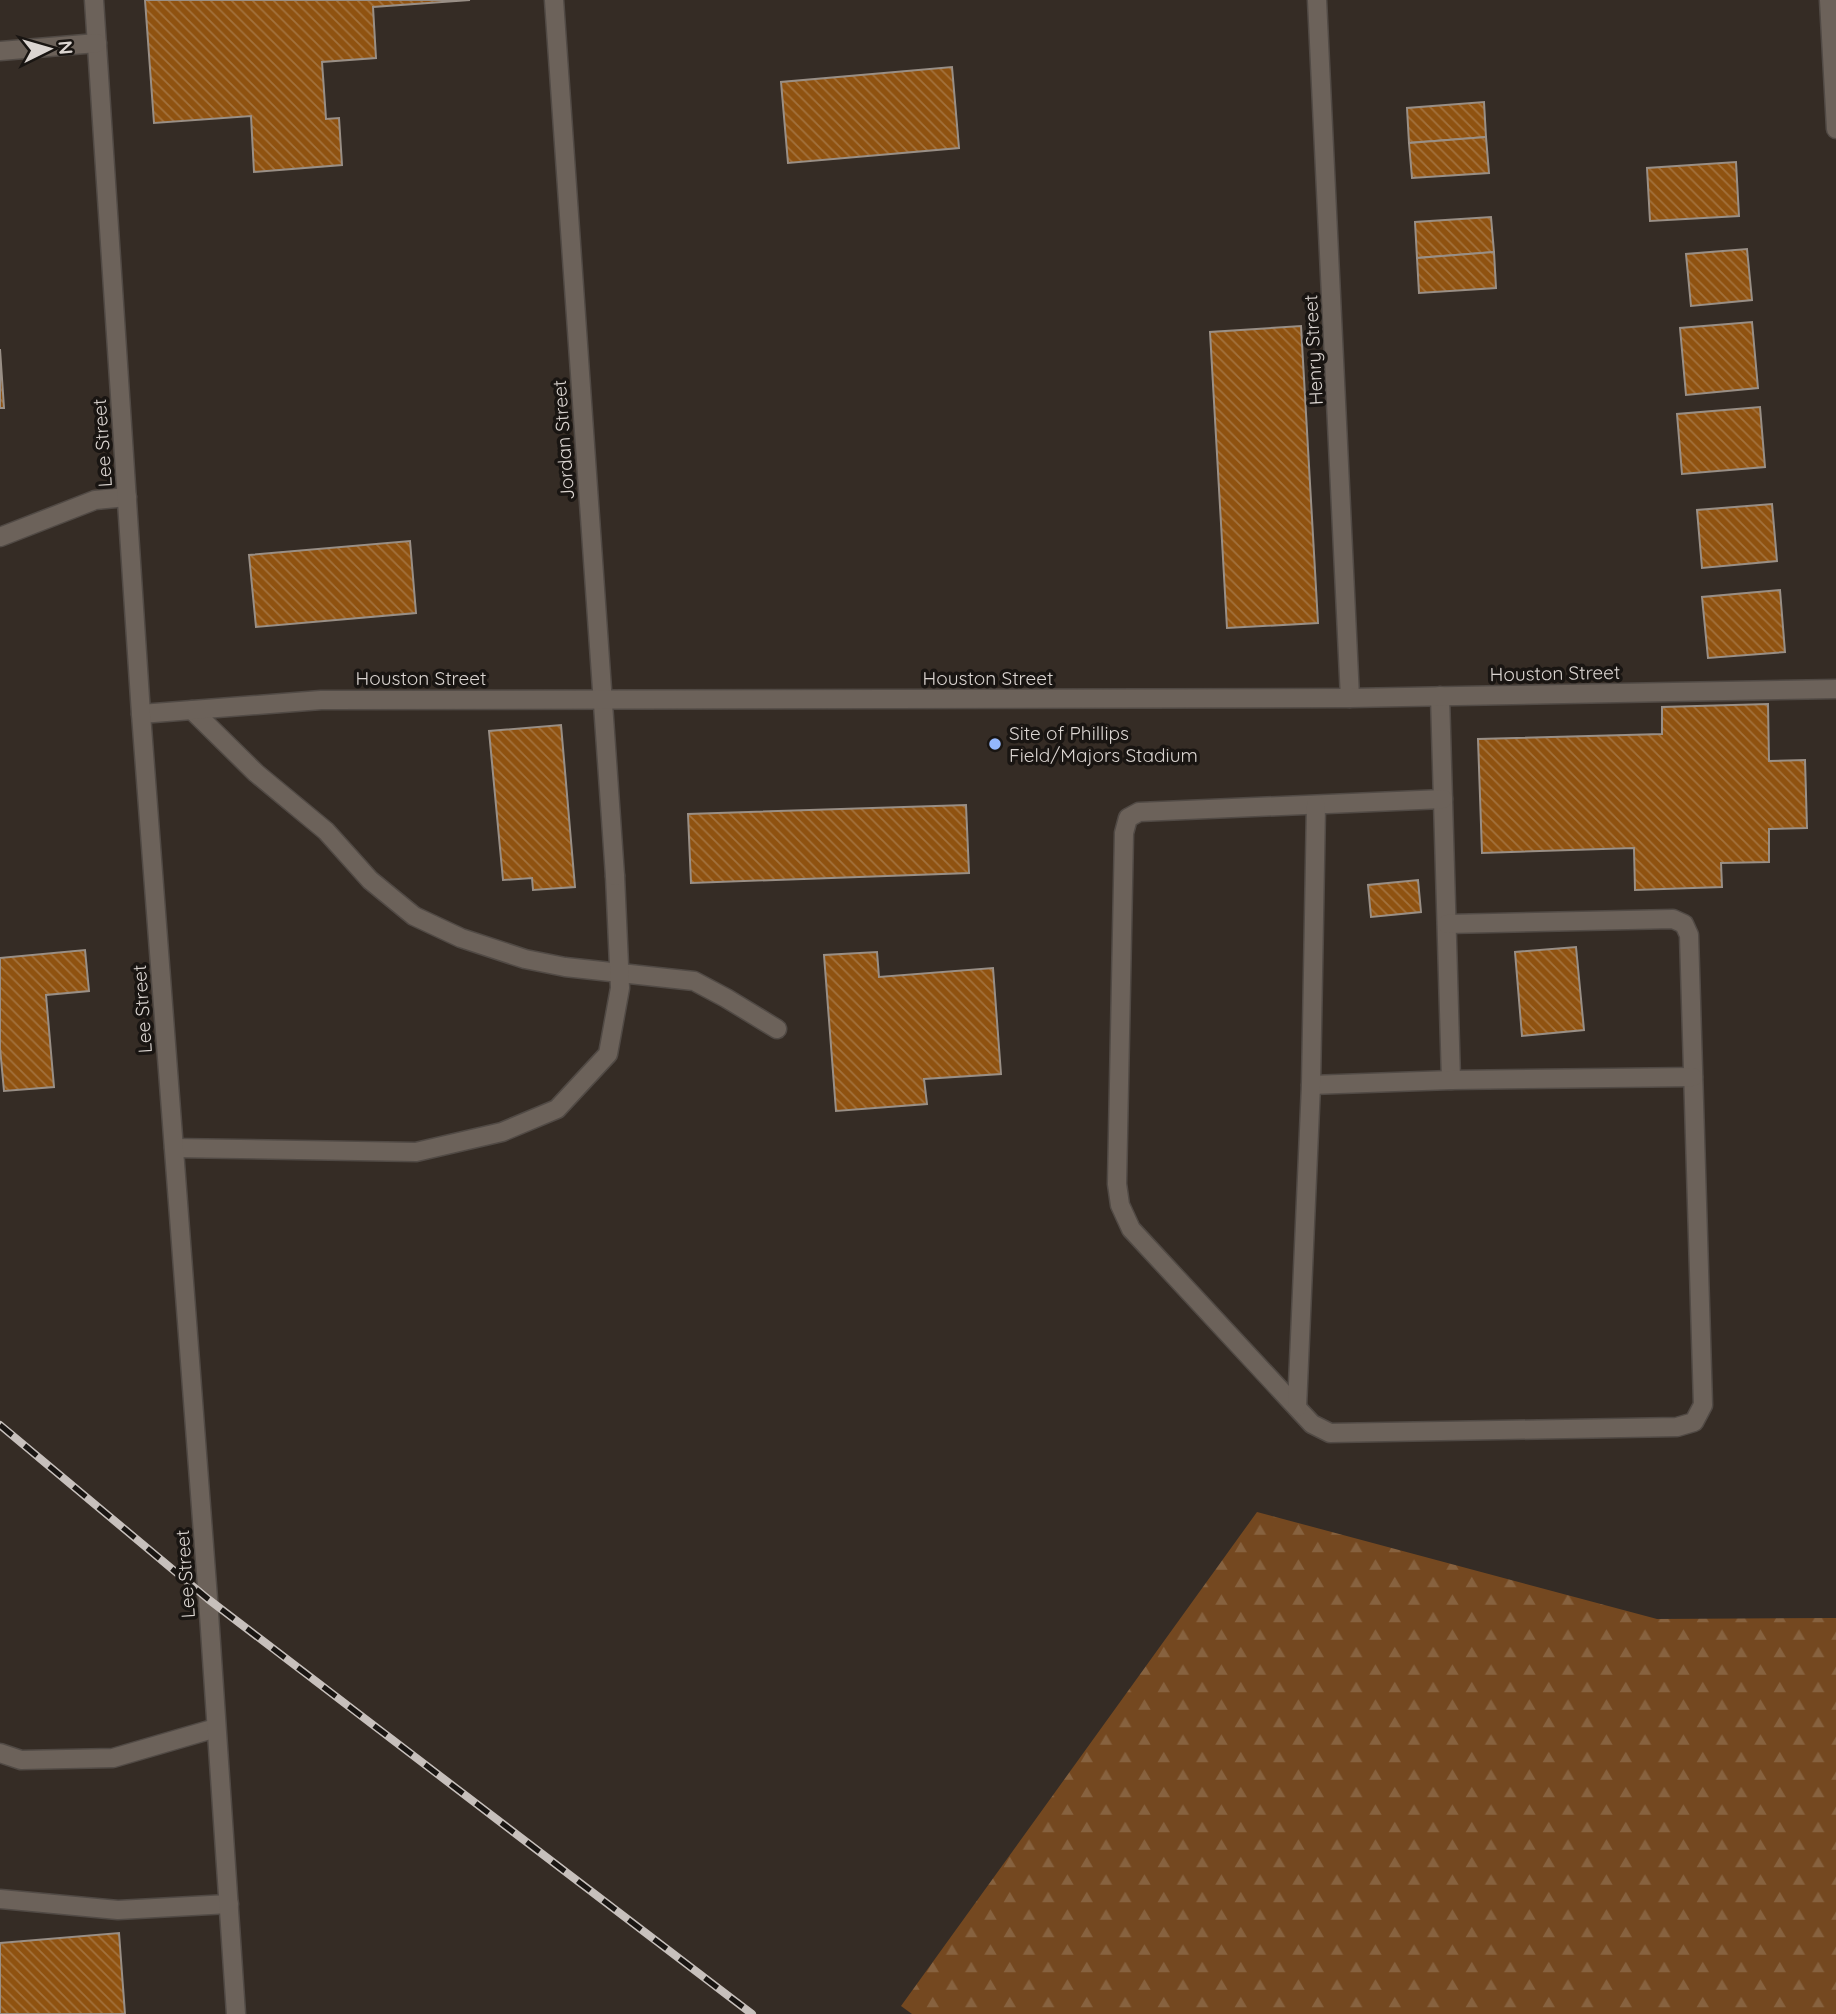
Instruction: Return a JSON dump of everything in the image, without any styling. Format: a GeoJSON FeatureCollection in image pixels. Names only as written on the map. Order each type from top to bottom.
{"type":"FeatureCollection","features":[{"type":"Feature","properties":{"kind":"street","name":"Lee Street"},"geometry":{"type":"LineString","coordinates":[[94,0],[141,714],[236,2014]]}},
{"type":"Feature","properties":{"kind":"street","name":"Jordan Street"},"geometry":{"type":"LineString","coordinates":[[174,1148],[416,1152],[502,1132],[557,1109],[608,1055],[620,988],[615,876],[554,0]]}},
{"type":"Feature","properties":{"kind":"street","name":"Henry Street"},"geometry":{"type":"LineString","coordinates":[[1317,0],[1350,698]]}},
{"type":"Feature","properties":{"kind":"street"},"geometry":{"type":"LineString","coordinates":[[1829,0],[1836,130]]}},
{"type":"Feature","properties":{"kind":"street"},"geometry":{"type":"LineString","coordinates":[[0,51],[97,43]]}},
{"type":"Feature","properties":{"kind":"street"},"geometry":{"type":"LineString","coordinates":[[0,537],[95,500],[127,497]]}},
{"type":"Feature","properties":{"kind":"street","name":"Houston Street"},"geometry":{"type":"LineString","coordinates":[[141,714],[321,700],[1350,698],[1836,689]]}},
{"type":"Feature","properties":{"kind":"street"},"geometry":{"type":"LineString","coordinates":[[1440,696],[1451,1080]]}},
{"type":"Feature","properties":{"kind":"street"},"geometry":{"type":"LineString","coordinates":[[192,710],[256,773],[326,831],[370,880],[414,916],[461,937],[525,959],[565,967],[694,982],[777,1029]]}},
{"type":"Feature","properties":{"kind":"street"},"geometry":{"type":"LineString","coordinates":[[1443,799],[1139,812],[1128,818],[1124,833],[1117,1184],[1120,1205],[1131,1229],[1312,1424],[1330,1433],[1677,1427],[1694,1422],[1703,1405],[1689,935],[1684,924],[1674,919],[1447,923]]}},
{"type":"Feature","properties":{"kind":"street"},"geometry":{"type":"LineString","coordinates":[[1297,1407],[1311,1085],[1315,805]]}},
{"type":"Feature","properties":{"kind":"street"},"geometry":{"type":"LineString","coordinates":[[1311,1085],[1693,1077]]}},
{"type":"Feature","properties":{"kind":"street"},"geometry":{"type":"LineString","coordinates":[[0,1753],[21,1760],[113,1758],[216,1727]]}},
{"type":"Feature","properties":{"kind":"street"},"geometry":{"type":"LineString","coordinates":[[0,1899],[118,1910],[229,1904]]}},
{"type":"Feature","properties":{"kind":"green space"},"geometry":{"type":"Polygon","coordinates":[[[1257,1512],[1657,1619],[1836,1618],[1836,2014],[912,2014],[901,2006],[1257,1512]]]}},
{"type":"Feature","properties":{"kind":"building"},"geometry":{"type":"Polygon","coordinates":[[[145,0],[470,0],[373,7],[376,58],[322,62],[326,119],[339,118],[342,165],[254,172],[251,116],[154,123],[145,0]]]}},
{"type":"Feature","properties":{"kind":"building"},"geometry":{"type":"Polygon","coordinates":[[[952,67],[959,148],[788,163],[781,82],[952,67]]]}},
{"type":"Feature","properties":{"kind":"building"},"geometry":{"type":"Polygon","coordinates":[[[1484,102],[1486,137],[1409,143],[1407,108],[1484,102]]]}},
{"type":"Feature","properties":{"kind":"building"},"geometry":{"type":"Polygon","coordinates":[[[1486,137],[1489,173],[1412,178],[1409,143],[1486,137]]]}},
{"type":"Feature","properties":{"kind":"building"},"geometry":{"type":"Polygon","coordinates":[[[1736,162],[1739,216],[1650,221],[1647,168],[1736,162]]]}},
{"type":"Feature","properties":{"kind":"building"},"geometry":{"type":"Polygon","coordinates":[[[1491,217],[1494,252],[1417,258],[1415,222],[1491,217]]]}},
{"type":"Feature","properties":{"kind":"building"},"geometry":{"type":"Polygon","coordinates":[[[1747,249],[1752,300],[1691,306],[1686,254],[1747,249]]]}},
{"type":"Feature","properties":{"kind":"building"},"geometry":{"type":"Polygon","coordinates":[[[1494,252],[1496,288],[1419,293],[1417,258],[1494,252]]]}},
{"type":"Feature","properties":{"kind":"building"},"geometry":{"type":"Polygon","coordinates":[[[1752,322],[1758,388],[1686,395],[1680,328],[1752,322]]]}},
{"type":"Feature","properties":{"kind":"building"},"geometry":{"type":"Polygon","coordinates":[[[1301,326],[1318,623],[1227,628],[1210,332],[1301,326]]]}},
{"type":"Feature","properties":{"kind":"building"},"geometry":{"type":"Polygon","coordinates":[[[0,349],[4,408],[0,408],[0,349]]]}},
{"type":"Feature","properties":{"kind":"building"},"geometry":{"type":"Polygon","coordinates":[[[1760,407],[1765,467],[1682,474],[1677,414],[1760,407]]]}},
{"type":"Feature","properties":{"kind":"building"},"geometry":{"type":"Polygon","coordinates":[[[1772,504],[1777,561],[1702,568],[1697,510],[1772,504]]]}},
{"type":"Feature","properties":{"kind":"building"},"geometry":{"type":"Polygon","coordinates":[[[410,541],[416,613],[256,627],[249,555],[410,541]]]}},
{"type":"Feature","properties":{"kind":"building"},"geometry":{"type":"Polygon","coordinates":[[[1780,590],[1785,652],[1708,658],[1702,597],[1780,590]]]}},
{"type":"Feature","properties":{"kind":"building"},"geometry":{"type":"Polygon","coordinates":[[[1768,704],[1769,761],[1805,760],[1807,828],[1769,829],[1769,862],[1721,863],[1722,887],[1635,890],[1634,848],[1482,853],[1478,739],[1662,734],[1662,707],[1768,704]]]}},
{"type":"Feature","properties":{"kind":"building"},"geometry":{"type":"Polygon","coordinates":[[[561,725],[575,887],[533,890],[532,878],[503,880],[489,731],[561,725]]]}},
{"type":"Feature","properties":{"kind":"building"},"geometry":{"type":"Polygon","coordinates":[[[966,805],[969,873],[691,883],[688,814],[966,805]]]}},
{"type":"Feature","properties":{"kind":"building"},"geometry":{"type":"Polygon","coordinates":[[[1418,880],[1421,912],[1371,917],[1368,885],[1418,880]]]}},
{"type":"Feature","properties":{"kind":"building"},"geometry":{"type":"Polygon","coordinates":[[[1576,947],[1584,1030],[1522,1036],[1515,952],[1576,947]]]}},
{"type":"Feature","properties":{"kind":"building"},"geometry":{"type":"Polygon","coordinates":[[[85,950],[89,991],[46,995],[54,1087],[4,1091],[0,1048],[0,958],[85,950]]]}},
{"type":"Feature","properties":{"kind":"building"},"geometry":{"type":"Polygon","coordinates":[[[877,952],[879,977],[993,968],[1001,1074],[924,1079],[927,1104],[836,1111],[824,955],[877,952]]]}},
{"type":"Feature","properties":{"kind":"building"},"geometry":{"type":"Polygon","coordinates":[[[119,1933],[125,2014],[0,2014],[0,1943],[119,1933]]]}},
{"type":"Feature","properties":{"kind":"railway"},"geometry":{"type":"LineString","coordinates":[[0,1425],[208,1599],[752,2014]]}},
{"type":"Feature","properties":{"kind":"place","name":"Site of Phillips Field/Majors Stadium"},"geometry":{"type":"Point","coordinates":[995,744]}}]}
